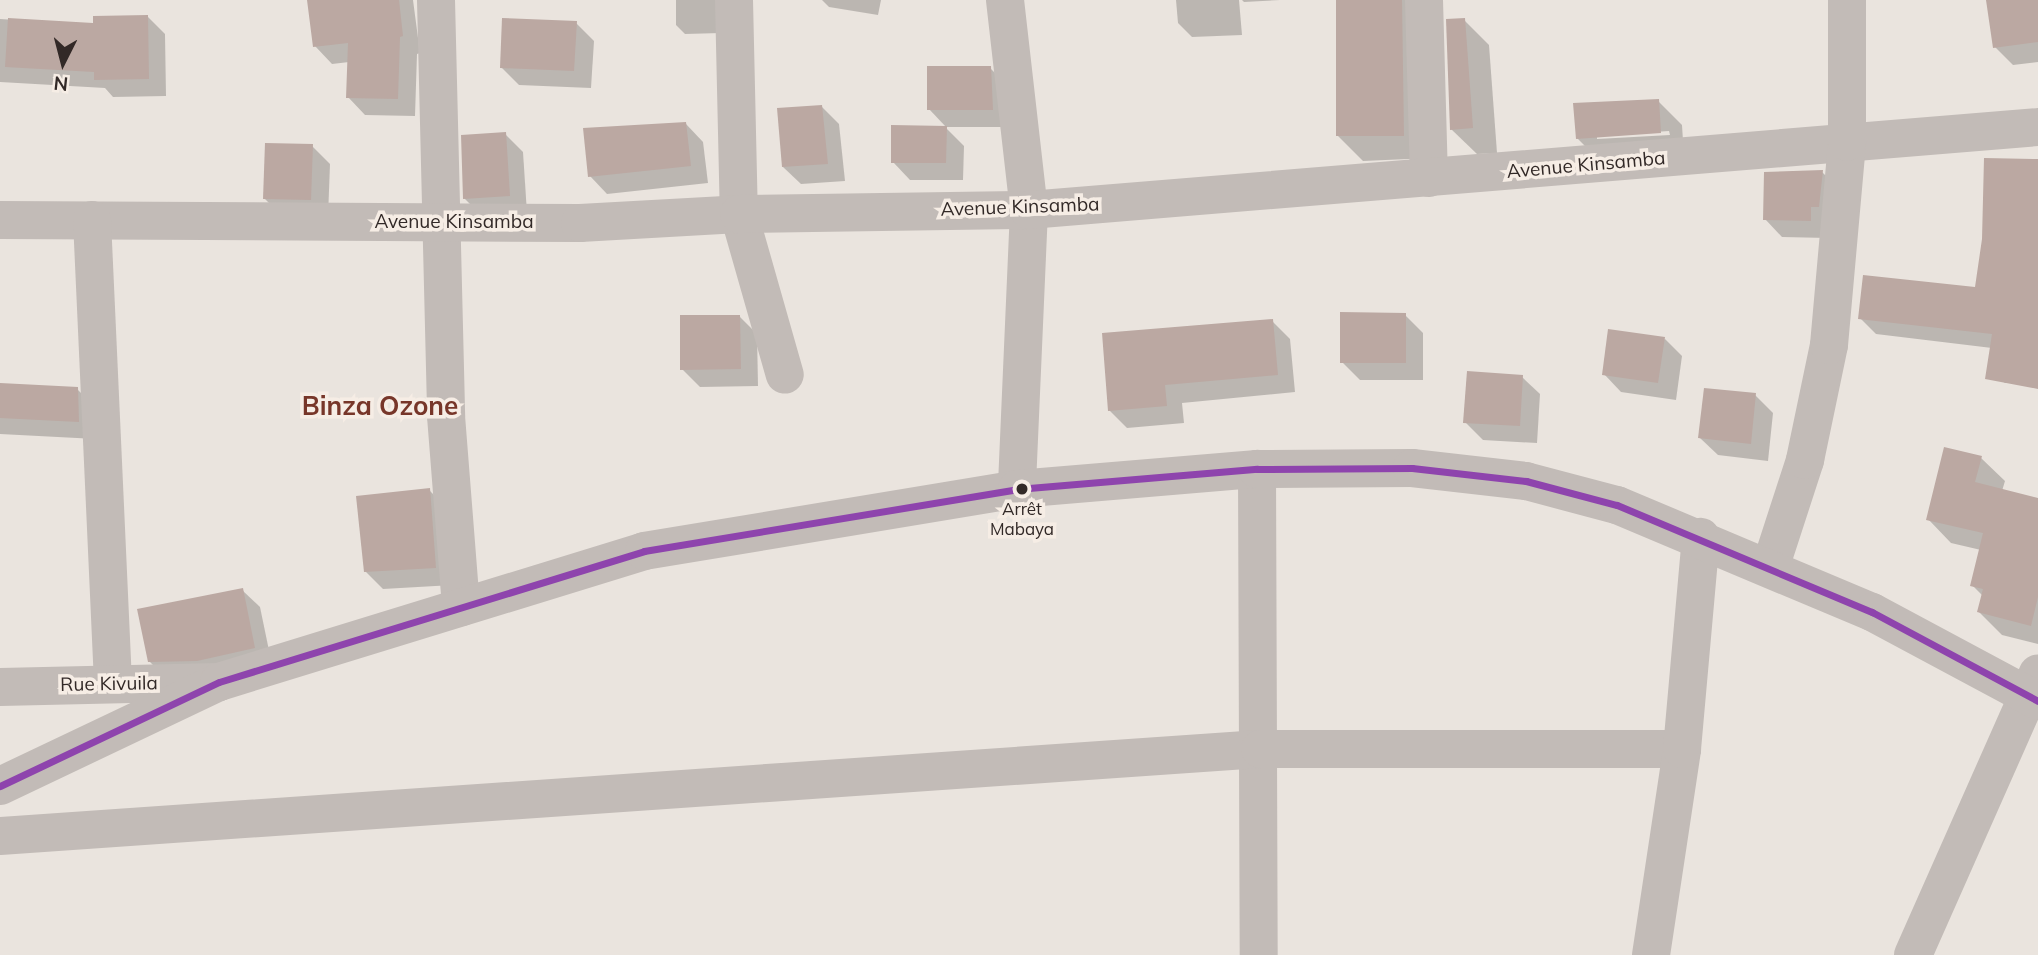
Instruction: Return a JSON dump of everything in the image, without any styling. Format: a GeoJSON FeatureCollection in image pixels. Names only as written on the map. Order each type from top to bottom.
{"type":"FeatureCollection","features":[{"type":"Feature","properties":{"kind":"street"},"geometry":{"type":"LineString","coordinates":[[436,0],[446,416],[461,607]]}},
{"type":"Feature","properties":{"kind":"street"},"geometry":{"type":"LineString","coordinates":[[734,0],[739,214],[785,375]]}},
{"type":"Feature","properties":{"kind":"street"},"geometry":{"type":"LineString","coordinates":[[1005,0],[1029,210],[1017,489]]}},
{"type":"Feature","properties":{"kind":"street"},"geometry":{"type":"LineString","coordinates":[[1424,0],[1429,178]]}},
{"type":"Feature","properties":{"kind":"street"},"geometry":{"type":"LineString","coordinates":[[1770,568],[1805,460],[1829,345],[1847,142],[1847,0]]}},
{"type":"Feature","properties":{"kind":"street","name":"Avenue Kinsamba"},"geometry":{"type":"LineString","coordinates":[[0,220],[580,223],[739,214],[1029,210],[2038,127]]}},
{"type":"Feature","properties":{"kind":"street"},"geometry":{"type":"LineString","coordinates":[[92,220],[113,684]]}},
{"type":"Feature","properties":{"kind":"street"},"geometry":{"type":"LineString","coordinates":[[0,786],[219,682],[644,551],[1017,489],[1257,469],[1412,468],[1526,481],[1616,505],[1701,537],[1872,612],[2035,690],[1913,955]]}},
{"type":"Feature","properties":{"kind":"street"},"geometry":{"type":"LineString","coordinates":[[1257,469],[1259,955]]}},
{"type":"Feature","properties":{"kind":"street"},"geometry":{"type":"LineString","coordinates":[[1651,955],[1682,749],[1701,537]]}},
{"type":"Feature","properties":{"kind":"street","name":"Rue Kivuila"},"geometry":{"type":"LineString","coordinates":[[0,687],[219,682]]}},
{"type":"Feature","properties":{"kind":"street"},"geometry":{"type":"LineString","coordinates":[[0,836],[1260,749],[1682,749]]}},
{"type":"Feature","properties":{"kind":"building"},"geometry":{"type":"Polygon","coordinates":[[[307,0],[399,0],[403,36],[400,37],[398,99],[346,98],[348,43],[313,47],[307,0]]]}},
{"type":"Feature","properties":{"kind":"building"},"geometry":{"type":"Polygon","coordinates":[[[1336,0],[1402,0],[1404,136],[1336,136],[1336,0]]]}},
{"type":"Feature","properties":{"kind":"building"},"geometry":{"type":"Polygon","coordinates":[[[1986,0],[2038,0],[2038,42],[1993,48],[1986,0]]]}},
{"type":"Feature","properties":{"kind":"building"},"geometry":{"type":"Polygon","coordinates":[[[148,15],[149,79],[94,80],[94,72],[5,67],[8,18],[93,23],[93,16],[148,15]]]}},
{"type":"Feature","properties":{"kind":"building"},"geometry":{"type":"Polygon","coordinates":[[[502,18],[577,21],[574,71],[500,68],[502,18]]]}},
{"type":"Feature","properties":{"kind":"building"},"geometry":{"type":"Polygon","coordinates":[[[1465,18],[1473,128],[1450,130],[1446,19],[1465,18]]]}},
{"type":"Feature","properties":{"kind":"building"},"geometry":{"type":"Polygon","coordinates":[[[927,66],[991,66],[993,110],[927,110],[927,66]]]}},
{"type":"Feature","properties":{"kind":"building"},"geometry":{"type":"Polygon","coordinates":[[[1659,99],[1661,133],[1576,139],[1573,103],[1659,99]]]}},
{"type":"Feature","properties":{"kind":"building"},"geometry":{"type":"Polygon","coordinates":[[[822,105],[828,164],[782,167],[777,108],[822,105]]]}},
{"type":"Feature","properties":{"kind":"building"},"geometry":{"type":"Polygon","coordinates":[[[686,122],[691,166],[588,177],[583,128],[686,122]]]}},
{"type":"Feature","properties":{"kind":"building"},"geometry":{"type":"Polygon","coordinates":[[[891,125],[947,126],[946,163],[891,163],[891,125]]]}},
{"type":"Feature","properties":{"kind":"building"},"geometry":{"type":"Polygon","coordinates":[[[506,132],[510,196],[463,199],[461,135],[506,132]]]}},
{"type":"Feature","properties":{"kind":"building"},"geometry":{"type":"Polygon","coordinates":[[[265,143],[313,144],[311,200],[263,199],[265,143]]]}},
{"type":"Feature","properties":{"kind":"building"},"geometry":{"type":"Polygon","coordinates":[[[1984,158],[2038,159],[2038,389],[1985,379],[1992,334],[1858,319],[1863,275],[1975,287],[1982,239],[1984,158]]]}},
{"type":"Feature","properties":{"kind":"building"},"geometry":{"type":"Polygon","coordinates":[[[1823,170],[1819,207],[1811,207],[1811,221],[1763,220],[1764,172],[1823,170]]]}},
{"type":"Feature","properties":{"kind":"building"},"geometry":{"type":"Polygon","coordinates":[[[1340,312],[1406,313],[1406,363],[1340,363],[1340,312]]]}},
{"type":"Feature","properties":{"kind":"building"},"geometry":{"type":"Polygon","coordinates":[[[680,315],[740,315],[741,369],[680,370],[680,315]]]}},
{"type":"Feature","properties":{"kind":"building"},"geometry":{"type":"Polygon","coordinates":[[[1273,319],[1278,375],[1165,385],[1167,406],[1108,411],[1102,333],[1273,319]]]}},
{"type":"Feature","properties":{"kind":"building"},"geometry":{"type":"Polygon","coordinates":[[[1608,329],[1665,337],[1658,383],[1602,375],[1608,329]]]}},
{"type":"Feature","properties":{"kind":"building"},"geometry":{"type":"Polygon","coordinates":[[[1467,371],[1523,375],[1520,426],[1463,423],[1467,371]]]}},
{"type":"Feature","properties":{"kind":"building"},"geometry":{"type":"Polygon","coordinates":[[[0,383],[78,387],[79,422],[0,418],[0,383]]]}},
{"type":"Feature","properties":{"kind":"building"},"geometry":{"type":"Polygon","coordinates":[[[1704,388],[1756,393],[1751,444],[1698,438],[1704,388]]]}},
{"type":"Feature","properties":{"kind":"building"},"geometry":{"type":"Polygon","coordinates":[[[1944,447],[1982,456],[1975,482],[2038,498],[2038,597],[2031,626],[1977,612],[1983,589],[1970,586],[1983,533],[1926,520],[1944,447]]]}},
{"type":"Feature","properties":{"kind":"building"},"geometry":{"type":"Polygon","coordinates":[[[430,488],[436,568],[364,572],[356,496],[430,488]]]}},
{"type":"Feature","properties":{"kind":"building"},"geometry":{"type":"Polygon","coordinates":[[[243,588],[255,648],[197,661],[148,662],[137,609],[243,588]]]}},
{"type":"Feature","properties":{"kind":"transit line"},"geometry":{"type":"LineString","coordinates":[[0,786],[219,682],[644,551],[1017,489],[1257,469],[1412,468],[1526,481],[1617,505],[1872,612],[2038,701]]}},
{"type":"Feature","properties":{"kind":"place","name":"Arrêt Mabaya"},"geometry":{"type":"Point","coordinates":[1022,489]}},
{"type":"Feature","properties":{"kind":"district","name":"Binza Ozone"},"geometry":{"type":"Point","coordinates":[380,406]}}]}
